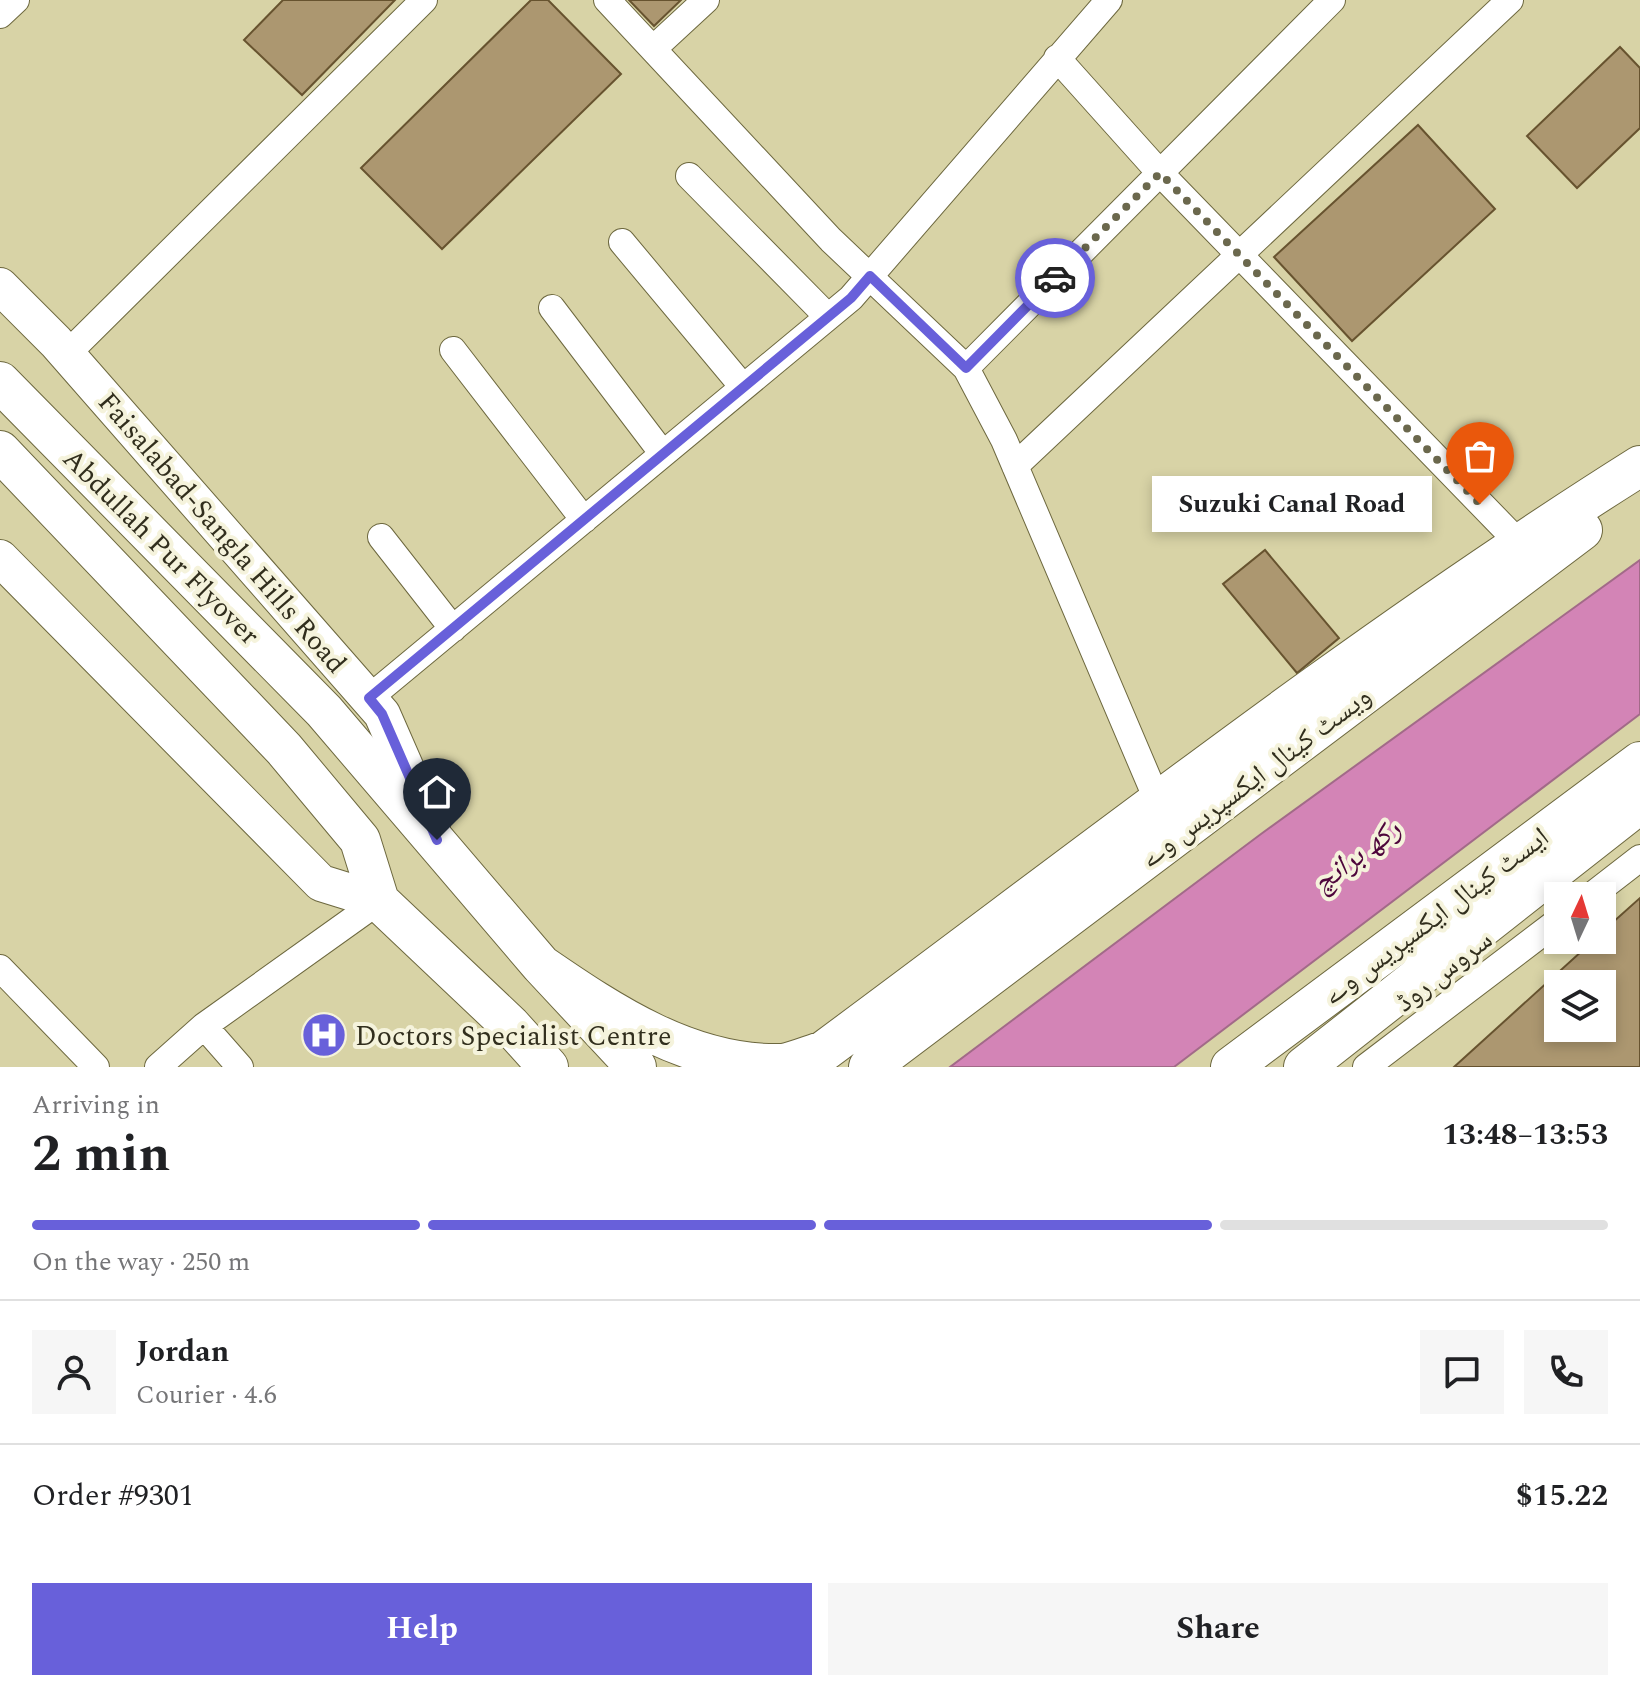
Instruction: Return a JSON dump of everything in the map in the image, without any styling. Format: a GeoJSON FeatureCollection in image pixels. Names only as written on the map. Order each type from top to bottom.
{"type":"FeatureCollection","features":[{"type":"Feature","properties":{"kind":"main road","name":"Faisalabad-Sangla Hills Road"},"geometry":{"type":"LineString","coordinates":[[0,286],[67,354],[382,714],[437,840]]}},
{"type":"Feature","properties":{"kind":"main road","name":"Abdullah Pur Flyover"},"geometry":{"type":"LineString","coordinates":[[0,382],[324,711],[541,965]]}},
{"type":"Feature","properties":{"kind":"main road","name":"Abdullah Pur Flyover"},"geometry":{"type":"LineString","coordinates":[[0,451],[284,749],[360,840],[379,901]]}},
{"type":"Feature","properties":{"kind":"main road"},"geometry":{"type":"LineString","coordinates":[[541,965],[644,1037],[692,1058],[740,1066],[782,1065],[824,1051],[1158,802],[1518,542],[1640,466]]}},
{"type":"Feature","properties":{"kind":"main road","name":"ویسٹ کینال ایکسپریس وے"},"geometry":{"type":"LineString","coordinates":[[869,1067],[1640,486]]}},
{"type":"Feature","properties":{"kind":"main road"},"geometry":{"type":"LineString","coordinates":[[0,558],[321,883],[379,901],[510,1025],[548,1067]]}},
{"type":"Feature","properties":{"kind":"main road","name":"ایسٹ کینال ایکسپریس وے"},"geometry":{"type":"LineString","coordinates":[[1231,1067],[1640,762]]}},
{"type":"Feature","properties":{"kind":"main road"},"geometry":{"type":"LineString","coordinates":[[1304,1067],[1640,803]]}},
{"type":"Feature","properties":{"kind":"main road"},"geometry":{"type":"LineString","coordinates":[[541,965],[636,1067]]}},
{"type":"Feature","properties":{"kind":"main road"},"geometry":{"type":"LineString","coordinates":[[510,1025],[525,1067]]}},
{"type":"Feature","properties":{"kind":"street"},"geometry":{"type":"LineString","coordinates":[[0,15],[16,0]]}},
{"type":"Feature","properties":{"kind":"street"},"geometry":{"type":"LineString","coordinates":[[67,354],[424,0]]}},
{"type":"Feature","properties":{"kind":"street"},"geometry":{"type":"LineString","coordinates":[[607,0],[870,276],[966,368],[1015,466],[1158,802]]}},
{"type":"Feature","properties":{"kind":"street"},"geometry":{"type":"LineString","coordinates":[[653,49],[706,0]]}},
{"type":"Feature","properties":{"kind":"street"},"geometry":{"type":"LineString","coordinates":[[369,698],[828,317],[870,276],[1109,0]]}},
{"type":"Feature","properties":{"kind":"street"},"geometry":{"type":"LineString","coordinates":[[966,368],[1332,0]]}},
{"type":"Feature","properties":{"kind":"street"},"geometry":{"type":"LineString","coordinates":[[1015,466],[1510,0]]}},
{"type":"Feature","properties":{"kind":"street"},"geometry":{"type":"LineString","coordinates":[[1057,58],[1160,173],[1518,542]]}},
{"type":"Feature","properties":{"kind":"street"},"geometry":{"type":"LineString","coordinates":[[689,176],[828,317]]}},
{"type":"Feature","properties":{"kind":"street"},"geometry":{"type":"LineString","coordinates":[[622,242],[743,387]]}},
{"type":"Feature","properties":{"kind":"street"},"geometry":{"type":"LineString","coordinates":[[552,308],[663,454]]}},
{"type":"Feature","properties":{"kind":"street"},"geometry":{"type":"LineString","coordinates":[[453,350],[584,520]]}},
{"type":"Feature","properties":{"kind":"street"},"geometry":{"type":"LineString","coordinates":[[381,537],[453,629]]}},
{"type":"Feature","properties":{"kind":"street"},"geometry":{"type":"LineString","coordinates":[[1609,882],[1640,858]]}},
{"type":"Feature","properties":{"kind":"street"},"geometry":{"type":"LineString","coordinates":[[158,1067],[204,1026],[379,901]]}},
{"type":"Feature","properties":{"kind":"street","name":"سروس روڈ"},"geometry":{"type":"LineString","coordinates":[[1366,1067],[1544,932]]}},
{"type":"Feature","properties":{"kind":"street"},"geometry":{"type":"LineString","coordinates":[[0,968],[96,1067]]}},
{"type":"Feature","properties":{"kind":"street"},"geometry":{"type":"LineString","coordinates":[[204,1026],[240,1067]]}},
{"type":"Feature","properties":{"kind":"water","name":"رکھ برانچ"},"geometry":{"type":"Polygon","coordinates":[[[1640,560],[1640,714],[1174,1067],[950,1067],[1261,834],[1640,560]]]}},
{"type":"Feature","properties":{"kind":"building"},"geometry":{"type":"Polygon","coordinates":[[[283,0],[395,0],[302,95],[244,40],[283,0]]]}},
{"type":"Feature","properties":{"kind":"building"},"geometry":{"type":"Polygon","coordinates":[[[531,0],[548,0],[621,74],[442,249],[361,168],[531,0]]]}},
{"type":"Feature","properties":{"kind":"building"},"geometry":{"type":"Polygon","coordinates":[[[629,0],[681,0],[654,26],[629,0]]]}},
{"type":"Feature","properties":{"kind":"building"},"geometry":{"type":"Polygon","coordinates":[[[1620,47],[1640,68],[1640,128],[1577,188],[1527,136],[1620,47]]]}},
{"type":"Feature","properties":{"kind":"building"},"geometry":{"type":"Polygon","coordinates":[[[1418,125],[1495,209],[1352,341],[1274,257],[1418,125]]]}},
{"type":"Feature","properties":{"kind":"building"},"geometry":{"type":"Polygon","coordinates":[[[1265,550],[1339,638],[1297,673],[1223,584],[1265,550]]]}},
{"type":"Feature","properties":{"kind":"building"},"geometry":{"type":"Polygon","coordinates":[[[1640,898],[1640,1067],[1454,1067],[1544,985],[1544,1042],[1616,1042],[1616,970],[1561,970],[1579,954],[1616,954],[1616,919],[1640,898]]]}},
{"type":"Feature","properties":{"kind":"way so far"},"geometry":{"type":"LineString","coordinates":[[1055,278],[1160,173],[1480,504]]}},
{"type":"Feature","properties":{"kind":"place","name":"Suzuki Canal Road"},"geometry":{"type":"Point","coordinates":[1480,504]}},
{"type":"Feature","properties":{"kind":"place","name":"Doctors Specialist Centre"},"geometry":{"type":"Point","coordinates":[324,1035]}},
{"type":"Feature","properties":{"kind":"route"},"geometry":{"type":"LineString","coordinates":[[437,840],[382,714],[369,698],[851,298],[870,276],[966,368],[1055,278]]}}]}
